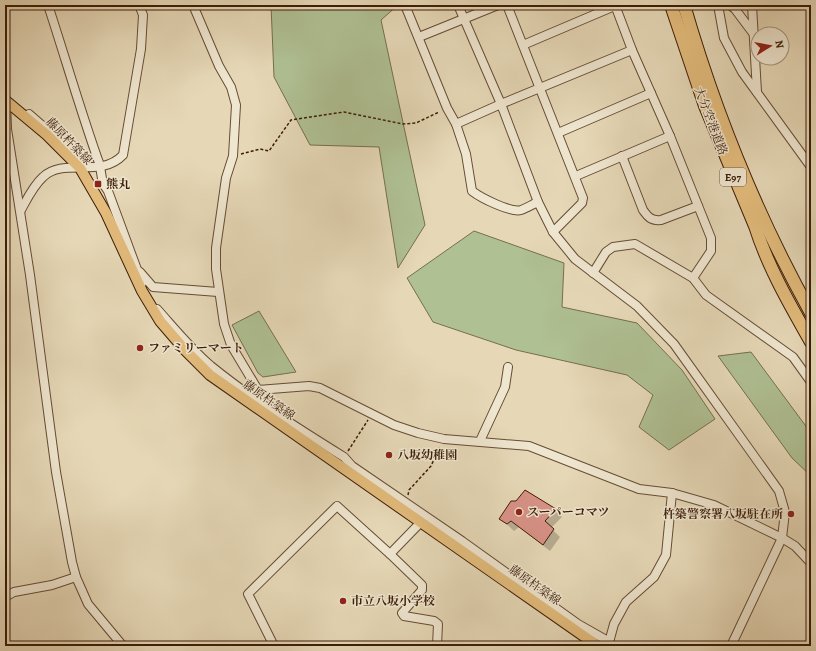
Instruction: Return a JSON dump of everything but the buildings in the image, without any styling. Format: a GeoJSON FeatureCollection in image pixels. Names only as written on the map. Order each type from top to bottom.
{"type":"FeatureCollection","features":[{"type":"Feature","properties":{"kind":"highway","name":"大分空港道路"},"geometry":{"type":"LineString","coordinates":[[671,5],[702,99],[727,163],[755,226],[762,246],[797,318],[811,342]]}},
{"type":"Feature","properties":{"kind":"highway","name":"大分空港道路"},"geometry":{"type":"LineString","coordinates":[[684,5],[700,60],[733,150],[766,222],[811,313]]}},
{"type":"Feature","properties":{"kind":"main road","name":"藤原杵築線"},"geometry":{"type":"LineString","coordinates":[[5,99],[47,135],[82,168],[106,213],[142,291],[160,321],[185,350],[210,375],[253,401],[598,646]]}},
{"type":"Feature","properties":{"kind":"street"},"geometry":{"type":"LineString","coordinates":[[48,5],[82,114],[101,167],[102,183],[108,191],[143,287],[156,308],[180,336],[210,365],[253,401],[344,457],[352,466],[462,540],[608,644],[614,624],[626,602],[654,577],[666,555],[672,493]]}},
{"type":"Feature","properties":{"kind":"street"},"geometry":{"type":"LineString","coordinates":[[21,210],[34,187],[43,176],[56,169],[101,167],[115,163],[123,155],[142,49],[143,15],[139,5]]}},
{"type":"Feature","properties":{"kind":"street"},"geometry":{"type":"LineString","coordinates":[[143,15],[148,5]]}},
{"type":"Feature","properties":{"kind":"street"},"geometry":{"type":"LineString","coordinates":[[193,5],[219,66],[234,94],[236,105],[236,127],[233,156],[226,178],[216,248],[218,292],[224,324],[231,344],[258,390]]}},
{"type":"Feature","properties":{"kind":"street"},"geometry":{"type":"LineString","coordinates":[[405,5],[420,37],[447,108],[456,124],[466,154],[472,191],[478,196],[514,211],[521,210],[538,202]]}},
{"type":"Feature","properties":{"kind":"street"},"geometry":{"type":"LineString","coordinates":[[458,5],[501,104],[538,202],[553,232],[575,259],[637,306],[674,344],[778,491],[785,512],[782,538],[731,646]]}},
{"type":"Feature","properties":{"kind":"street"},"geometry":{"type":"LineString","coordinates":[[420,37],[498,5]]}},
{"type":"Feature","properties":{"kind":"street"},"geometry":{"type":"LineString","coordinates":[[507,5],[576,176],[583,198],[582,203],[553,232]]}},
{"type":"Feature","properties":{"kind":"street"},"geometry":{"type":"LineString","coordinates":[[523,45],[616,5],[632,50],[670,136],[710,238],[711,251],[693,278]]}},
{"type":"Feature","properties":{"kind":"street"},"geometry":{"type":"LineString","coordinates":[[718,5],[724,38],[742,72],[811,167]]}},
{"type":"Feature","properties":{"kind":"street"},"geometry":{"type":"LineString","coordinates":[[730,5],[735,9],[750,30]]}},
{"type":"Feature","properties":{"kind":"street"},"geometry":{"type":"LineString","coordinates":[[752,5],[753,26]]}},
{"type":"Feature","properties":{"kind":"street"},"geometry":{"type":"LineString","coordinates":[[456,124],[632,50]]}},
{"type":"Feature","properties":{"kind":"street"},"geometry":{"type":"LineString","coordinates":[[755,66],[758,94]]}},
{"type":"Feature","properties":{"kind":"street"},"geometry":{"type":"LineString","coordinates":[[558,133],[651,93]]}},
{"type":"Feature","properties":{"kind":"street"},"geometry":{"type":"LineString","coordinates":[[5,99],[7,129],[21,210],[56,472],[72,562],[76,577],[88,604],[123,646]]}},
{"type":"Feature","properties":{"kind":"street"},"geometry":{"type":"LineString","coordinates":[[576,176],[670,136]]}},
{"type":"Feature","properties":{"kind":"street"},"geometry":{"type":"LineString","coordinates":[[622,156],[643,210],[648,217],[654,221],[698,206]]}},
{"type":"Feature","properties":{"kind":"street"},"geometry":{"type":"LineString","coordinates":[[593,272],[606,252],[613,246],[635,244],[693,278],[706,296],[727,309],[793,358],[811,382]]}},
{"type":"Feature","properties":{"kind":"street"},"geometry":{"type":"LineString","coordinates":[[138,270],[153,287],[218,292]]}},
{"type":"Feature","properties":{"kind":"street"},"geometry":{"type":"LineString","coordinates":[[480,442],[506,387],[508,366]]}},
{"type":"Feature","properties":{"kind":"street"},"geometry":{"type":"LineString","coordinates":[[258,390],[309,386],[320,388],[394,425],[444,439],[529,446],[639,489],[672,493],[714,505],[782,538],[795,546],[811,563]]}},
{"type":"Feature","properties":{"kind":"street"},"geometry":{"type":"LineString","coordinates":[[253,401],[258,390]]}},
{"type":"Feature","properties":{"kind":"street"},"geometry":{"type":"LineString","coordinates":[[274,646],[248,594],[337,506],[422,585],[422,590],[402,614],[404,616],[434,621],[438,624],[437,646]]}},
{"type":"Feature","properties":{"kind":"street"},"geometry":{"type":"LineString","coordinates":[[390,554],[422,521]]}},
{"type":"Feature","properties":{"kind":"street"},"geometry":{"type":"LineString","coordinates":[[5,597],[14,592],[52,585],[76,577]]}},
{"type":"Feature","properties":{"kind":"path"},"geometry":{"type":"LineString","coordinates":[[233,156],[260,149],[269,151],[290,120],[344,112],[403,124],[416,123],[447,108]]}},
{"type":"Feature","properties":{"kind":"path"},"geometry":{"type":"LineString","coordinates":[[344,457],[372,414]]}},
{"type":"Feature","properties":{"kind":"path"},"geometry":{"type":"LineString","coordinates":[[409,499],[409,490],[431,466],[444,439]]}},
{"type":"Feature","properties":{"kind":"green space"},"geometry":{"type":"Polygon","coordinates":[[[271,5],[398,5],[381,20],[425,225],[398,268],[379,147],[310,145],[274,77],[271,5]]]}},
{"type":"Feature","properties":{"kind":"green space"},"geometry":{"type":"Polygon","coordinates":[[[474,231],[564,263],[562,307],[637,323],[682,370],[715,419],[669,450],[639,427],[653,395],[627,375],[516,350],[433,322],[407,278],[474,231]]]}},
{"type":"Feature","properties":{"kind":"green space"},"geometry":{"type":"Polygon","coordinates":[[[259,311],[296,372],[263,377],[258,373],[232,325],[259,311]]]}},
{"type":"Feature","properties":{"kind":"green space"},"geometry":{"type":"Polygon","coordinates":[[[751,352],[811,433],[811,476],[792,458],[718,356],[751,352]]]}},
{"type":"Feature","properties":{"kind":"place","name":"熊丸"},"geometry":{"type":"Point","coordinates":[98,184]}},
{"type":"Feature","properties":{"kind":"place","name":"ファミリーマート"},"geometry":{"type":"Point","coordinates":[140,348]}},
{"type":"Feature","properties":{"kind":"place","name":"八坂幼稚園"},"geometry":{"type":"Point","coordinates":[389,455]}},
{"type":"Feature","properties":{"kind":"place","name":"スーパーコマツ"},"geometry":{"type":"Point","coordinates":[519,512]}},
{"type":"Feature","properties":{"kind":"place","name":"杵築警察署八坂駐在所"},"geometry":{"type":"Point","coordinates":[791,514]}},
{"type":"Feature","properties":{"kind":"place","name":"市立八坂小学校"},"geometry":{"type":"Point","coordinates":[343,601]}}]}
